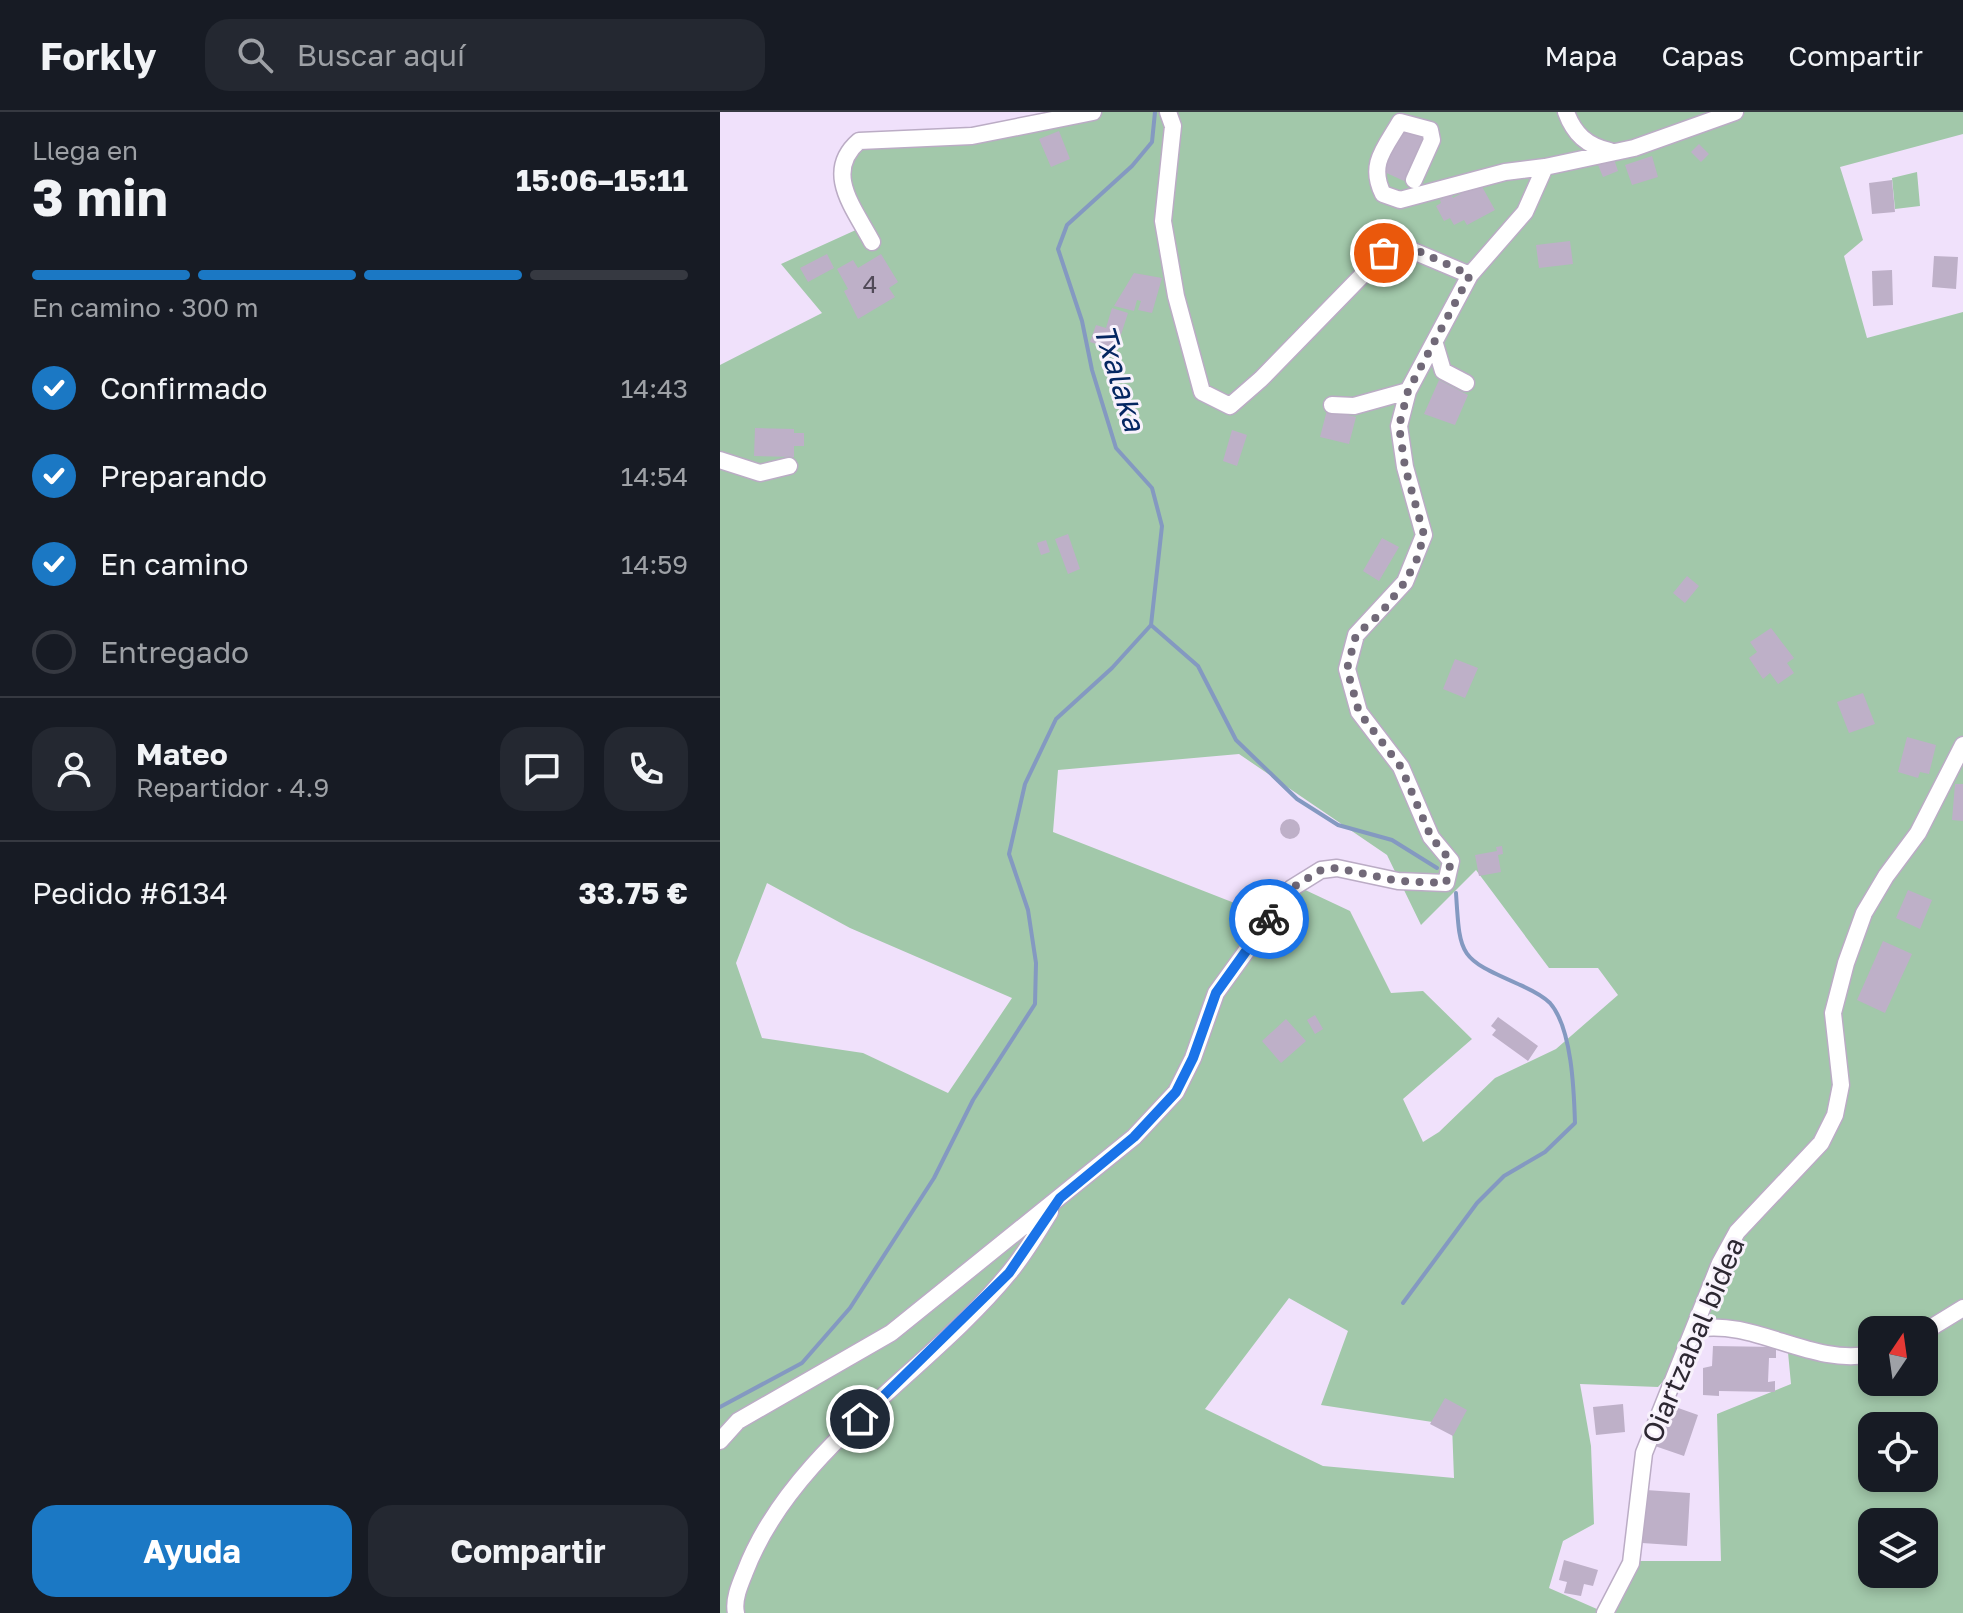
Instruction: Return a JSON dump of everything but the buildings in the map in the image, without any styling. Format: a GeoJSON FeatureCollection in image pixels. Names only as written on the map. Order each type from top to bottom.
{"type":"FeatureCollection","features":[{"type":"Feature","properties":{"kind":"street"},"geometry":{"type":"LineString","coordinates":[[872,242],[844,188],[840,169],[847,152],[859,141],[972,136],[1093,112]]}},
{"type":"Feature","properties":{"kind":"street"},"geometry":{"type":"LineString","coordinates":[[1168,112],[1173,126],[1163,221],[1176,296],[1202,392],[1220,404],[1230,406],[1261,379],[1384,253],[1399,245],[1470,275]]}},
{"type":"Feature","properties":{"kind":"street"},"geometry":{"type":"LineString","coordinates":[[1566,112],[1572,127],[1582,138],[1595,148],[1612,152]]}},
{"type":"Feature","properties":{"kind":"street"},"geometry":{"type":"LineString","coordinates":[[1414,180],[1432,140],[1430,130],[1400,122],[1377,164],[1374,176],[1383,194],[1400,200],[1505,172],[1545,167],[1612,152],[1735,112]]}},
{"type":"Feature","properties":{"kind":"street"},"geometry":{"type":"LineString","coordinates":[[720,1441],[738,1421],[891,1333],[1134,1137],[1176,1092],[1193,1058],[1216,993],[1292,888],[1321,870],[1337,868],[1398,881],[1446,883],[1451,861],[1431,837],[1401,767],[1359,712],[1347,669],[1356,635],[1381,613],[1405,582],[1424,535],[1405,467],[1399,426],[1408,391],[1470,275],[1525,212],[1545,167]]}},
{"type":"Feature","properties":{"kind":"street"},"geometry":{"type":"LineString","coordinates":[[1435,344],[1443,371],[1466,383]]}},
{"type":"Feature","properties":{"kind":"street"},"geometry":{"type":"LineString","coordinates":[[1332,405],[1354,406],[1408,391]]}},
{"type":"Feature","properties":{"kind":"street"},"geometry":{"type":"LineString","coordinates":[[720,460],[760,473],[789,466]]}},
{"type":"Feature","properties":{"kind":"street","name":"Oiartzabal bidea"},"geometry":{"type":"LineString","coordinates":[[1605,1613],[1631,1563],[1644,1453],[1720,1263],[1737,1232],[1821,1143],[1835,1115],[1841,1085],[1833,1013],[1864,913],[1886,876],[1918,833],[1963,745]]}},
{"type":"Feature","properties":{"kind":"street"},"geometry":{"type":"LineString","coordinates":[[736,1613],[740,1586],[755,1546],[793,1491],[892,1384],[1009,1273],[1060,1198]]}},
{"type":"Feature","properties":{"kind":"street"},"geometry":{"type":"LineString","coordinates":[[1938,1323],[1963,1308]]}},
{"type":"Feature","properties":{"kind":"street"},"geometry":{"type":"LineString","coordinates":[[1696,1329],[1740,1333],[1837,1357],[1858,1355]]}},
{"type":"Feature","properties":{"kind":"green space"},"geometry":{"type":"Polygon","coordinates":[[[1069,112],[1963,112],[1963,134],[1840,167],[1863,240],[1844,256],[1867,338],[1963,312],[1963,1613],[1612,1613],[1639,1561],[1721,1561],[1717,1414],[1791,1384],[1787,1342],[1713,1325],[1658,1387],[1580,1384],[1591,1446],[1594,1524],[1563,1541],[1549,1588],[1606,1613],[720,1613],[720,365],[822,313],[781,264],[869,224],[845,175],[850,160],[862,149],[1069,112]],[[1239,754],[1058,770],[1053,832],[1260,913],[1301,888],[1350,911],[1391,993],[1423,991],[1472,1039],[1403,1099],[1423,1142],[1439,1132],[1495,1078],[1556,1049],[1618,995],[1598,968],[1549,968],[1476,870],[1421,925],[1387,855],[1239,754]],[[767,883],[736,963],[762,1038],[863,1053],[948,1093],[1012,998],[850,928],[767,883]],[[1289,1298],[1205,1409],[1323,1466],[1454,1478],[1452,1425],[1321,1405],[1348,1331],[1289,1298]]]}},
{"type":"Feature","properties":{"kind":"green space"},"geometry":{"type":"Polygon","coordinates":[[[1917,172],[1920,206],[1895,209],[1892,178],[1917,172]]]}},
{"type":"Feature","properties":{"kind":"waterway","name":"Txalaka"},"geometry":{"type":"LineString","coordinates":[[720,1407],[802,1363],[850,1308],[934,1178],[973,1100],[1035,1004],[1036,963],[1028,910],[1009,854],[1025,784],[1056,719],[1112,668],[1151,625],[1162,526],[1152,488],[1116,448],[1092,370],[1082,321],[1058,249],[1067,225],[1132,166],[1152,142],[1155,112]]}},
{"type":"Feature","properties":{"kind":"waterway"},"geometry":{"type":"LineString","coordinates":[[1151,625],[1198,666],[1236,740],[1297,799],[1338,825],[1392,840],[1437,868]]}},
{"type":"Feature","properties":{"kind":"waterway"},"geometry":{"type":"LineString","coordinates":[[1403,1303],[1477,1203],[1504,1176],[1545,1152],[1575,1123],[1570,1060],[1557,1014],[1543,997],[1484,968],[1466,953],[1459,931],[1456,893]]}},
{"type":"Feature","properties":{"kind":"way so far"},"geometry":{"type":"LineString","coordinates":[[1269,919],[1292,888],[1321,870],[1337,868],[1398,881],[1446,883],[1451,861],[1431,837],[1401,767],[1359,712],[1347,669],[1356,635],[1381,613],[1405,582],[1417,559],[1424,535],[1420,511],[1405,467],[1399,426],[1408,391],[1470,275],[1410,247],[1399,245],[1384,253]]}},
{"type":"Feature","properties":{"kind":"route"},"geometry":{"type":"LineString","coordinates":[[860,1419],[892,1384],[944,1339],[1009,1273],[1060,1198],[1134,1137],[1176,1092],[1193,1058],[1216,993],[1269,919]]}}]}
